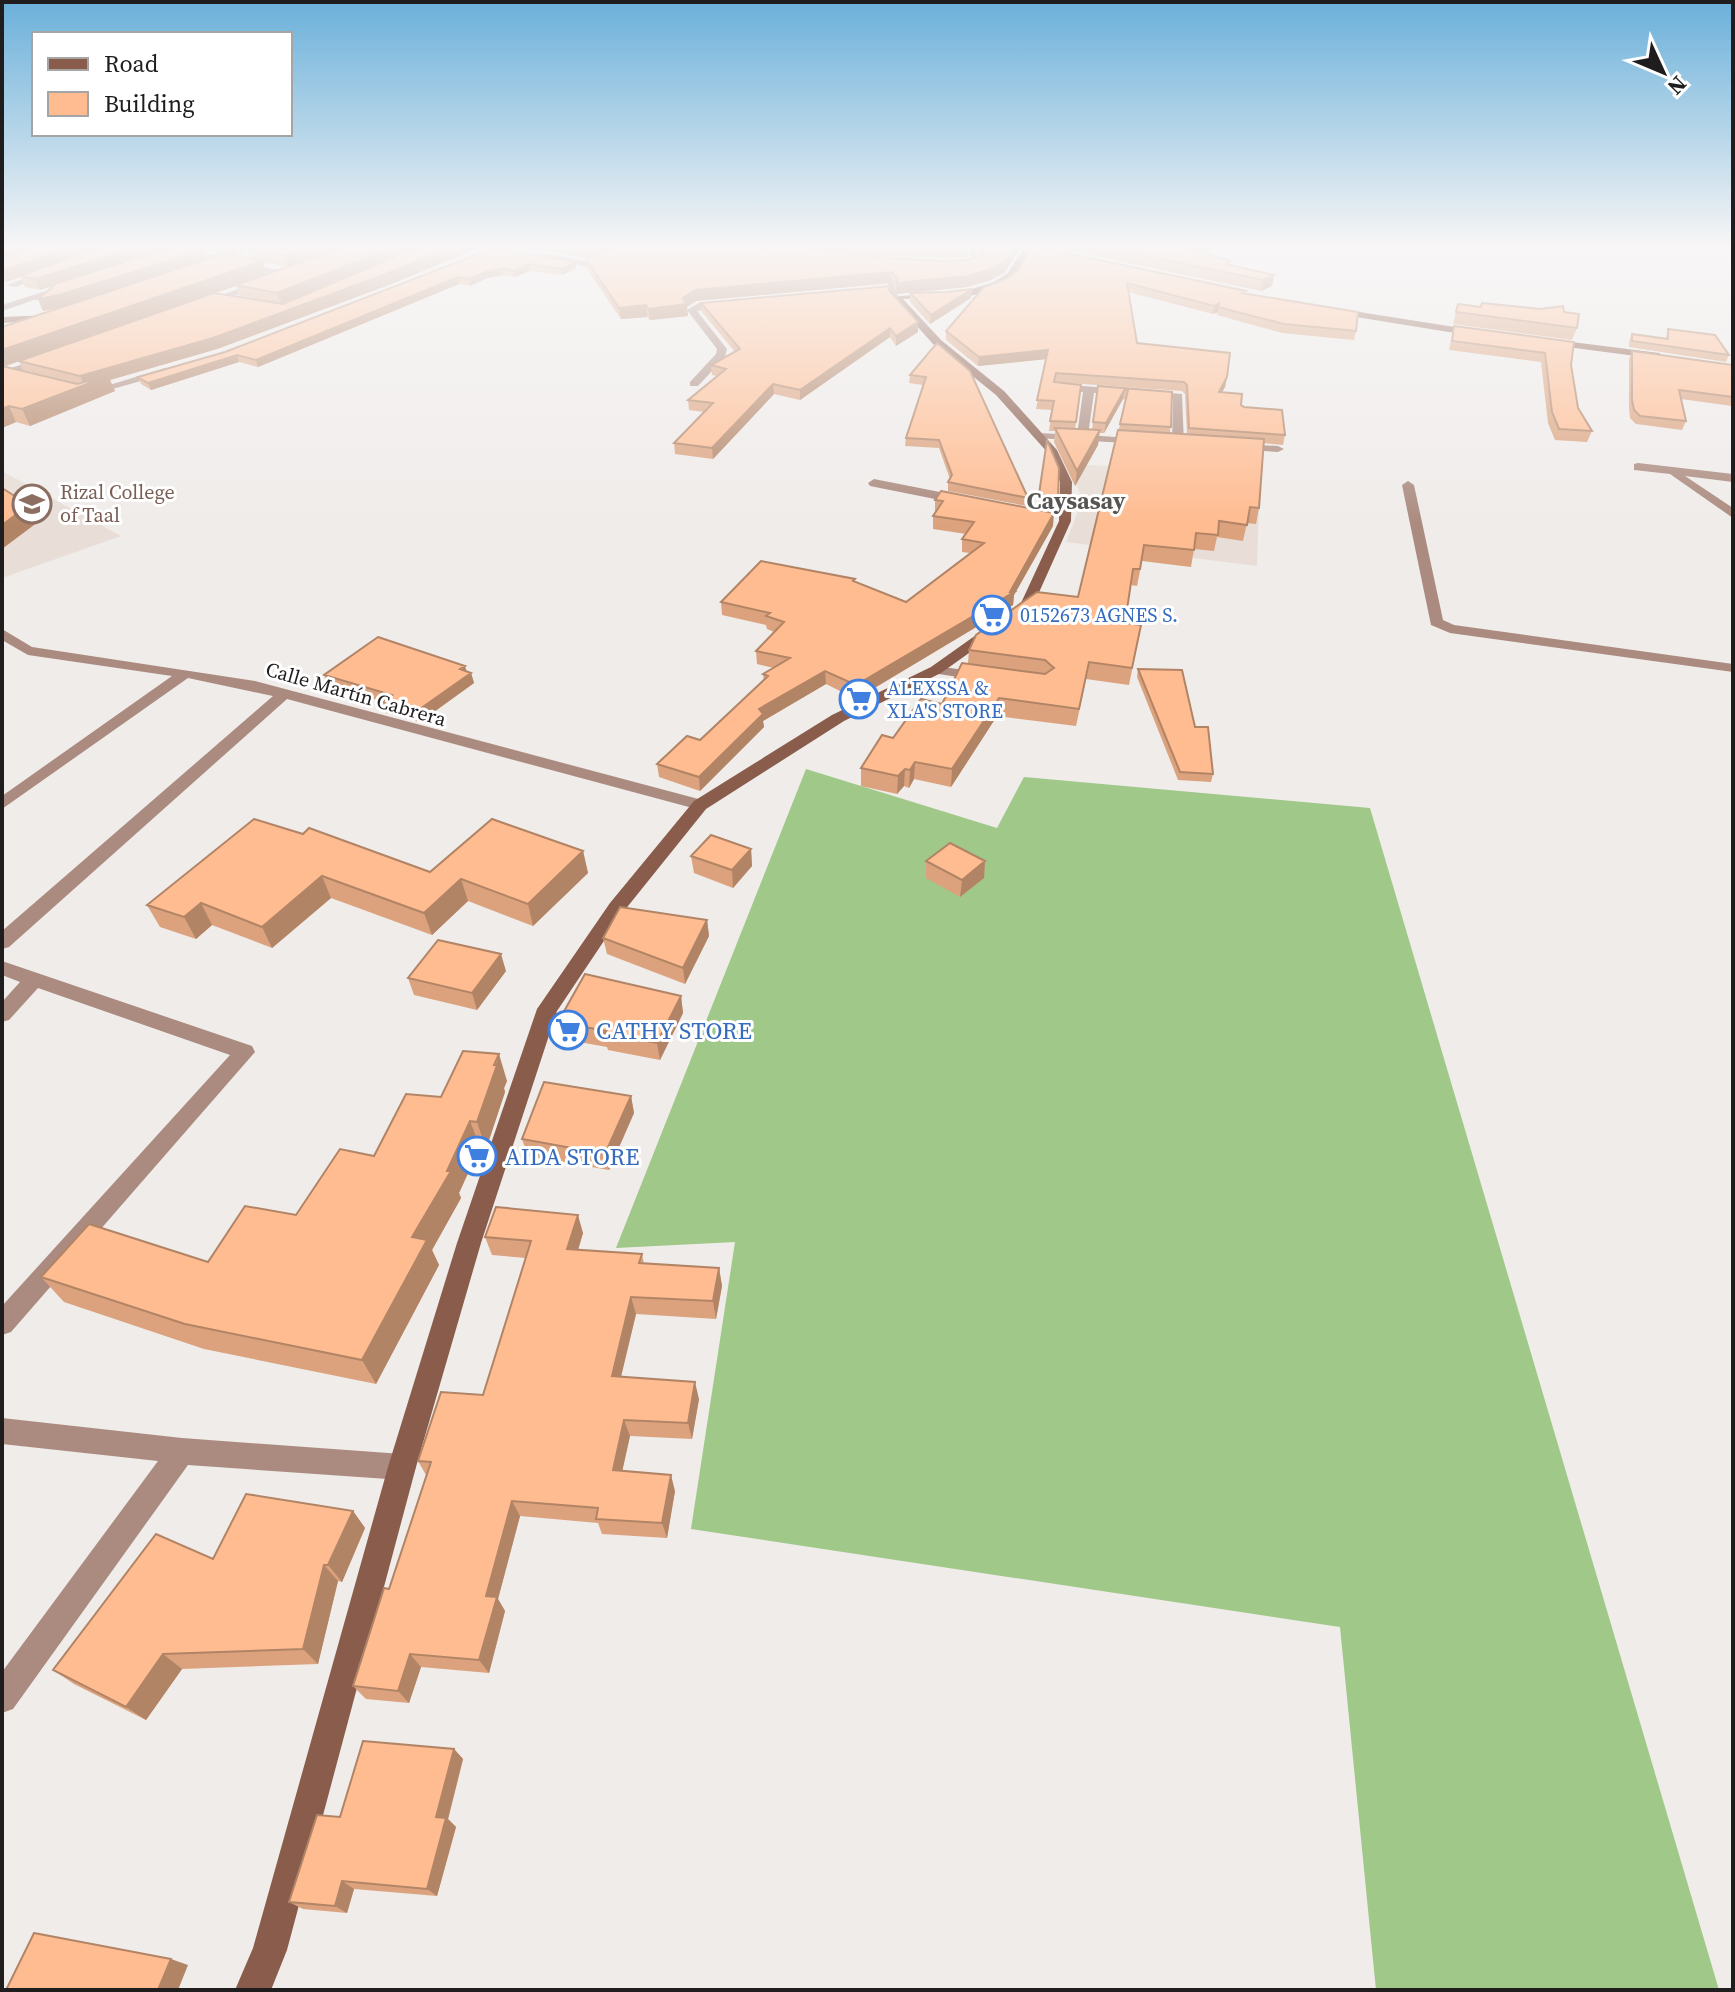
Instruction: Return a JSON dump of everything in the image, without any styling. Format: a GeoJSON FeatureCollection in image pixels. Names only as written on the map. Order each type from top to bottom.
{"type":"FeatureCollection","features":[{"type":"Feature","properties":{"kind":"street"},"geometry":{"type":"LineString","coordinates":[[694,384],[721,355],[722,349],[714,338]]}},
{"type":"Feature","properties":{"kind":"street"},"geometry":{"type":"LineString","coordinates":[[253,1990],[270,1950],[402,1467],[469,1243],[547,1009],[617,907],[700,805],[838,718],[936,670],[1027,605],[1058,520],[1066,482],[1053,452],[1000,393],[933,338]]}},
{"type":"Feature","properties":{"kind":"street"},"geometry":{"type":"LineString","coordinates":[[1542,342],[1677,359]]}},
{"type":"Feature","properties":{"kind":"street"},"geometry":{"type":"LineString","coordinates":[[2,374],[63,353]]}},
{"type":"Feature","properties":{"kind":"street"},"geometry":{"type":"LineString","coordinates":[[72,391],[85,394],[170,370]]}},
{"type":"Feature","properties":{"kind":"street"},"geometry":{"type":"LineString","coordinates":[[2,374],[30,381]]}},
{"type":"Feature","properties":{"kind":"street"},"geometry":{"type":"LineString","coordinates":[[1059,387],[1178,396],[1178,444]]}},
{"type":"Feature","properties":{"kind":"street"},"geometry":{"type":"LineString","coordinates":[[1082,438],[1089,389]]}},
{"type":"Feature","properties":{"kind":"street"},"geometry":{"type":"LineString","coordinates":[[1039,436],[1151,442]]}},
{"type":"Feature","properties":{"kind":"street"},"geometry":{"type":"LineString","coordinates":[[1165,443],[1193,445]]}},
{"type":"Feature","properties":{"kind":"street"},"geometry":{"type":"LineString","coordinates":[[1221,446],[1278,449]]}},
{"type":"Feature","properties":{"kind":"street"},"geometry":{"type":"LineString","coordinates":[[1638,467],[1733,478]]}},
{"type":"Feature","properties":{"kind":"street"},"geometry":{"type":"LineString","coordinates":[[1673,470],[1681,479],[1733,514]]}},
{"type":"Feature","properties":{"kind":"street"},"geometry":{"type":"LineString","coordinates":[[874,483],[977,504]]}},
{"type":"Feature","properties":{"kind":"street"},"geometry":{"type":"LineString","coordinates":[[1408,485],[1436,622],[1450,629],[1733,668]]}},
{"type":"Feature","properties":{"kind":"street","name":"Calle Martín Cabrera"},"geometry":{"type":"LineString","coordinates":[[2,633],[28,651],[185,673],[284,694],[700,805]]}},
{"type":"Feature","properties":{"kind":"street"},"geometry":{"type":"LineString","coordinates":[[2,804],[185,673]]}},
{"type":"Feature","properties":{"kind":"street"},"geometry":{"type":"LineString","coordinates":[[2,942],[284,694]]}},
{"type":"Feature","properties":{"kind":"street"},"geometry":{"type":"LineString","coordinates":[[2,968],[32,981],[245,1052],[2,1324]]}},
{"type":"Feature","properties":{"kind":"street"},"geometry":{"type":"LineString","coordinates":[[2,1015],[32,981]]}},
{"type":"Feature","properties":{"kind":"street"},"geometry":{"type":"LineString","coordinates":[[2,1431],[182,1451],[402,1467]]}},
{"type":"Feature","properties":{"kind":"street"},"geometry":{"type":"LineString","coordinates":[[2,1698],[182,1451]]}},
{"type":"Feature","properties":{"kind":"lane"},"geometry":{"type":"LineString","coordinates":[[936,670],[997,678]]}},
{"type":"Feature","properties":{"kind":"shaded area"},"geometry":{"type":"Polygon","coordinates":[[[1070,464],[1260,474],[1257,566],[1066,542],[1082,501],[1070,464]]]}},
{"type":"Feature","properties":{"kind":"shaded area","name":"Rizal College of Taal"},"geometry":{"type":"Polygon","coordinates":[[[2,471],[121,536],[2,578],[2,471]]]}},
{"type":"Feature","properties":{"kind":"green space"},"geometry":{"type":"Polygon","coordinates":[[[806,769],[997,828],[1024,777],[1370,808],[1719,1990],[1376,1990],[1340,1627],[691,1529],[735,1242],[616,1248],[806,769]]]}},
{"type":"Feature","properties":{"kind":"building"},"geometry":{"type":"Polygon","coordinates":[[[2,338],[37,338],[2,350],[2,338]]]}},
{"type":"Feature","properties":{"kind":"building"},"geometry":{"type":"Polygon","coordinates":[[[85,338],[213,338],[80,376],[19,361],[85,338]]]}},
{"type":"Feature","properties":{"kind":"building"},"geometry":{"type":"Polygon","coordinates":[[[261,338],[310,338],[256,360],[237,355],[148,383],[138,377],[225,352],[261,338]]]}},
{"type":"Feature","properties":{"kind":"building"},"geometry":{"type":"Polygon","coordinates":[[[731,338],[876,338],[800,390],[773,384],[712,448],[674,443],[713,403],[688,400],[726,369],[711,365],[740,349],[731,338]]]}},
{"type":"Feature","properties":{"kind":"building"},"geometry":{"type":"Polygon","coordinates":[[[955,338],[1136,338],[1137,343],[1230,353],[1227,377],[1219,392],[1242,394],[1241,405],[1244,407],[1282,410],[1285,435],[1189,428],[1187,385],[1184,382],[1056,373],[1054,382],[1081,385],[1076,422],[1050,421],[1054,401],[1037,400],[1048,350],[979,357],[955,338]]]}},
{"type":"Feature","properties":{"kind":"building"},"geometry":{"type":"Polygon","coordinates":[[[1452,338],[1544,338],[1574,342],[1571,365],[1578,408],[1592,431],[1559,429],[1552,412],[1545,353],[1452,341],[1452,338]]]}},
{"type":"Feature","properties":{"kind":"building"},"geometry":{"type":"Polygon","coordinates":[[[1632,338],[1717,338],[1729,355],[1632,341],[1632,338]]]}},
{"type":"Feature","properties":{"kind":"building"},"geometry":{"type":"Polygon","coordinates":[[[937,343],[970,371],[1028,498],[948,482],[952,475],[939,440],[906,438],[926,377],[910,375],[937,343]]]}},
{"type":"Feature","properties":{"kind":"building"},"geometry":{"type":"Polygon","coordinates":[[[1632,351],[1733,365],[1733,397],[1679,390],[1686,421],[1640,416],[1634,410],[1632,400],[1632,351]]]}},
{"type":"Feature","properties":{"kind":"building"},"geometry":{"type":"Polygon","coordinates":[[[2,366],[77,384],[108,376],[22,409],[9,406],[2,409],[2,366]]]}},
{"type":"Feature","properties":{"kind":"building"},"geometry":{"type":"Polygon","coordinates":[[[1098,386],[1172,392],[1171,427],[1120,424],[1128,390],[1125,389],[1106,423],[1093,422],[1098,386]]]}},
{"type":"Feature","properties":{"kind":"building"},"geometry":{"type":"Polygon","coordinates":[[[1055,428],[1100,430],[1077,471],[1055,428]]]}},
{"type":"Feature","properties":{"kind":"building"},"geometry":{"type":"Polygon","coordinates":[[[1118,430],[1264,439],[1259,508],[1250,507],[1247,525],[1219,521],[1218,535],[1196,533],[1194,550],[1144,545],[1140,569],[1133,569],[1125,623],[1141,625],[1132,668],[1089,662],[1079,709],[999,698],[952,769],[915,762],[910,770],[905,769],[898,776],[861,768],[882,735],[893,738],[921,699],[942,704],[962,663],[1045,674],[1054,668],[1045,660],[969,650],[976,635],[1037,592],[1078,597],[1118,430]]]}},
{"type":"Feature","properties":{"kind":"building"},"geometry":{"type":"Polygon","coordinates":[[[1047,440],[1059,468],[1058,497],[1039,494],[1047,440]]]}},
{"type":"Feature","properties":{"kind":"building"},"geometry":{"type":"Polygon","coordinates":[[[2,488],[29,505],[2,525],[2,488]]]}},
{"type":"Feature","properties":{"kind":"building"},"geometry":{"type":"Polygon","coordinates":[[[941,491],[1054,513],[1010,592],[1014,592],[856,685],[825,671],[759,709],[763,714],[699,777],[657,764],[687,736],[700,740],[768,676],[763,674],[790,658],[756,651],[784,622],[766,616],[770,613],[721,602],[761,561],[855,579],[853,581],[906,602],[984,543],[962,539],[974,522],[933,516],[943,501],[935,500],[941,491]]]}},
{"type":"Feature","properties":{"kind":"building"},"geometry":{"type":"Polygon","coordinates":[[[378,637],[465,666],[460,669],[471,673],[417,711],[382,702],[392,695],[324,675],[378,637]]]}},
{"type":"Feature","properties":{"kind":"building"},"geometry":{"type":"Polygon","coordinates":[[[1138,669],[1182,670],[1195,727],[1208,727],[1213,774],[1180,772],[1138,669]]]}},
{"type":"Feature","properties":{"kind":"building"},"geometry":{"type":"Polygon","coordinates":[[[254,819],[303,834],[309,828],[430,872],[492,819],[583,851],[528,904],[461,879],[424,913],[322,876],[262,927],[201,903],[184,917],[147,905],[254,819]]]}},
{"type":"Feature","properties":{"kind":"building"},"geometry":{"type":"Polygon","coordinates":[[[711,835],[751,849],[732,870],[691,856],[711,835]]]}},
{"type":"Feature","properties":{"kind":"building"},"geometry":{"type":"Polygon","coordinates":[[[950,843],[985,861],[962,880],[926,861],[950,843]]]}},
{"type":"Feature","properties":{"kind":"building"},"geometry":{"type":"Polygon","coordinates":[[[620,907],[707,920],[683,968],[603,938],[620,907]]]}},
{"type":"Feature","properties":{"kind":"building"},"geometry":{"type":"Polygon","coordinates":[[[438,940],[501,954],[472,993],[408,978],[438,940]]]}},
{"type":"Feature","properties":{"kind":"building"},"geometry":{"type":"Polygon","coordinates":[[[585,974],[681,996],[657,1043],[558,1022],[585,974]]]}},
{"type":"Feature","properties":{"kind":"building"},"geometry":{"type":"Polygon","coordinates":[[[463,1051],[499,1054],[494,1065],[497,1065],[477,1122],[470,1121],[447,1171],[451,1171],[412,1237],[427,1240],[362,1360],[185,1324],[41,1277],[89,1224],[208,1262],[245,1206],[296,1215],[340,1149],[374,1156],[406,1094],[441,1097],[463,1051]]]}},
{"type":"Feature","properties":{"kind":"building"},"geometry":{"type":"Polygon","coordinates":[[[544,1082],[631,1096],[605,1154],[522,1139],[544,1082]]]}},
{"type":"Feature","properties":{"kind":"building"},"geometry":{"type":"Polygon","coordinates":[[[496,1207],[578,1215],[567,1249],[642,1254],[639,1263],[719,1268],[713,1301],[631,1297],[612,1376],[695,1382],[688,1423],[624,1420],[613,1470],[671,1475],[662,1523],[596,1519],[598,1508],[512,1501],[486,1596],[497,1597],[479,1660],[410,1654],[398,1691],[353,1686],[384,1588],[389,1589],[431,1462],[418,1461],[441,1392],[483,1395],[531,1241],[485,1237],[496,1207]]]}},
{"type":"Feature","properties":{"kind":"building"},"geometry":{"type":"Polygon","coordinates":[[[246,1494],[353,1511],[328,1565],[324,1565],[303,1649],[163,1654],[126,1707],[53,1670],[156,1534],[213,1559],[246,1494]]]}},
{"type":"Feature","properties":{"kind":"building"},"geometry":{"type":"Polygon","coordinates":[[[363,1741],[454,1749],[436,1817],[446,1818],[427,1889],[342,1881],[335,1906],[289,1902],[317,1815],[340,1817],[363,1741]]]}},
{"type":"Feature","properties":{"kind":"building"},"geometry":{"type":"Polygon","coordinates":[[[34,1933],[171,1959],[158,1990],[6,1990],[34,1933]]]}},
{"type":"Feature","properties":{"kind":"place","name":"Rizal College of Taal"},"geometry":{"type":"Point","coordinates":[32,504]}},
{"type":"Feature","properties":{"kind":"place","name":"0152673 AGNES S."},"geometry":{"type":"Point","coordinates":[992,615]}},
{"type":"Feature","properties":{"kind":"place","name":"ALEXSSA & XLA'S STORE"},"geometry":{"type":"Point","coordinates":[859,699]}},
{"type":"Feature","properties":{"kind":"place","name":"CATHY STORE"},"geometry":{"type":"Point","coordinates":[568,1030]}},
{"type":"Feature","properties":{"kind":"place","name":"AIDA STORE"},"geometry":{"type":"Point","coordinates":[477,1156]}},
{"type":"Feature","properties":{"kind":"district","name":"Caysasay"},"geometry":{"type":"Point","coordinates":[1076,500]}}]}
